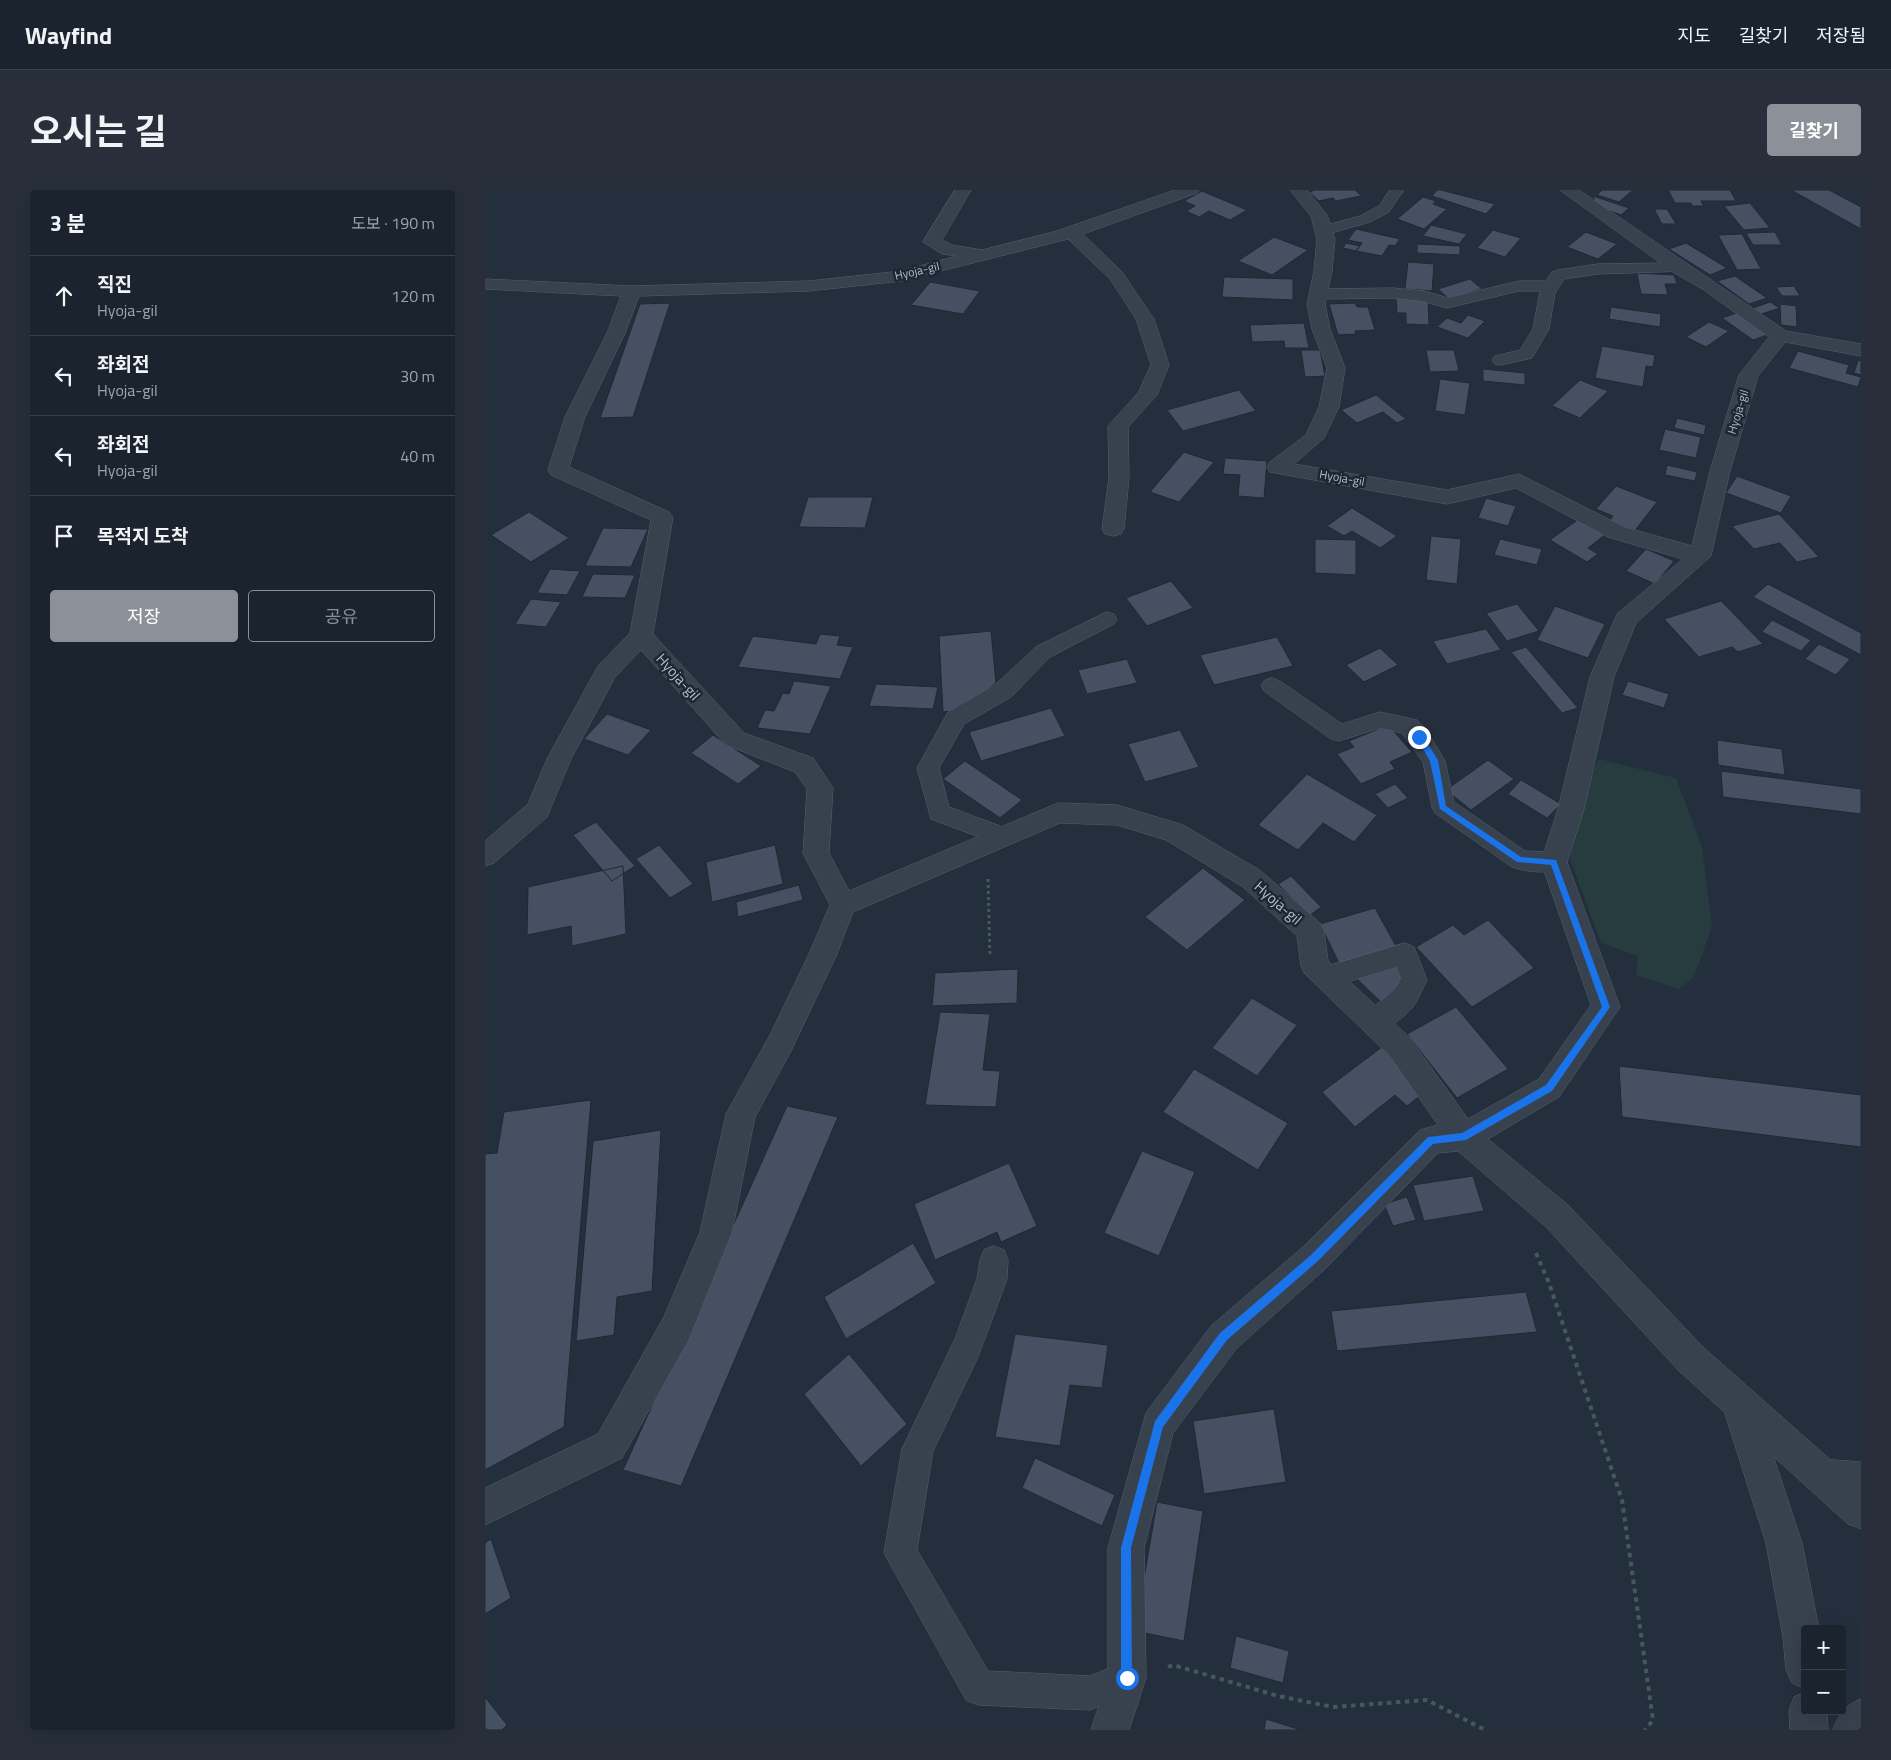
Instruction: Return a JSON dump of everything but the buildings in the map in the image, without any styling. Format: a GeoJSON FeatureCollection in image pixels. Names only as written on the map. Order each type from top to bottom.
{"type":"FeatureCollection","features":[{"type":"Feature","properties":{"kind":"street"},"geometry":{"type":"LineString","coordinates":[[963,190],[932,242],[948,250],[984,255]]}},
{"type":"Feature","properties":{"kind":"street","name":"Hyoja-gil"},"geometry":{"type":"LineString","coordinates":[[485,284],[632,291],[809,286],[901,276],[1071,232],[1191,190]]}},
{"type":"Feature","properties":{"kind":"street","name":"Hyoja-gil"},"geometry":{"type":"LineString","coordinates":[[1298,190],[1319,215],[1326,239],[1316,304],[1321,329],[1336,368],[1329,407],[1313,438],[1277,467],[1447,497],[1519,481],[1616,532],[1699,556],[1720,471],[1749,375],[1780,336]]}},
{"type":"Feature","properties":{"kind":"street"},"geometry":{"type":"LineString","coordinates":[[1568,190],[1780,336],[1861,350]]}},
{"type":"Feature","properties":{"kind":"street"},"geometry":{"type":"LineString","coordinates":[[1071,232],[1116,276],[1145,319],[1160,365],[1147,396],[1119,426],[1119,478],[1113,529]]}},
{"type":"Feature","properties":{"kind":"street"},"geometry":{"type":"LineString","coordinates":[[485,856],[538,810],[559,759],[607,672],[641,636],[661,517],[558,470],[575,417],[616,333],[632,291]]}},
{"type":"Feature","properties":{"kind":"street"},"geometry":{"type":"LineString","coordinates":[[1110,1730],[1127,1678],[1126,1548],[1159,1425],[1224,1337],[1314,1258],[1431,1140],[1463,1137],[1549,1088],[1606,1007],[1553,862],[1571,809],[1581,759],[1602,677],[1626,619],[1699,556]]}},
{"type":"Feature","properties":{"kind":"street","name":"Hyoja-gil"},"geometry":{"type":"LineString","coordinates":[[641,636],[735,739],[804,765],[820,788],[816,853],[843,905],[1058,813],[1117,815],[1174,832],[1252,879],[1310,931],[1315,966],[1400,1047],[1463,1137],[1557,1216],[1691,1359],[1861,1511]]}},
{"type":"Feature","properties":{"kind":"street"},"geometry":{"type":"LineString","coordinates":[[485,1507],[610,1446],[676,1329],[716,1232],[741,1114],[781,1042],[823,954],[843,905]]}},
{"type":"Feature","properties":{"kind":"street"},"geometry":{"type":"LineString","coordinates":[[1738,1401],[1784,1543],[1801,1632]]}},
{"type":"Feature","properties":{"kind":"street"},"geometry":{"type":"LineString","coordinates":[[1821,1476],[1861,1480]]}},
{"type":"Feature","properties":{"kind":"street"},"geometry":{"type":"LineString","coordinates":[[1809,1715],[1809,1730]]}},
{"type":"Feature","properties":{"kind":"street"},"geometry":{"type":"LineString","coordinates":[[1852,1730],[1861,1718]]}},
{"type":"Feature","properties":{"kind":"lane"},"geometry":{"type":"LineString","coordinates":[[1324,230],[1365,219],[1384,210],[1397,190]]}},
{"type":"Feature","properties":{"kind":"lane"},"geometry":{"type":"LineString","coordinates":[[1501,360],[1526,354],[1541,328],[1547,293],[1558,275],[1598,269],[1679,268]]}},
{"type":"Feature","properties":{"kind":"lane"},"geometry":{"type":"LineString","coordinates":[[1318,294],[1393,293],[1424,296],[1447,303],[1519,286],[1551,286]]}},
{"type":"Feature","properties":{"kind":"lane"},"geometry":{"type":"LineString","coordinates":[[995,840],[939,813],[928,768],[956,718],[1003,691],[1043,652],[1107,619]]}},
{"type":"Feature","properties":{"kind":"lane"},"geometry":{"type":"LineString","coordinates":[[1272,686],[1339,733],[1380,720],[1409,726],[1419,737],[1434,760],[1443,807],[1520,860],[1553,862]]}},
{"type":"Feature","properties":{"kind":"lane"},"geometry":{"type":"LineString","coordinates":[[1327,977],[1405,954],[1414,980],[1403,1000],[1374,1022]]}},
{"type":"Feature","properties":{"kind":"lane"},"geometry":{"type":"LineString","coordinates":[[994,1260],[992,1279],[967,1346],[919,1449],[900,1553],[978,1688],[1090,1693],[1127,1678]]}},
{"type":"Feature","properties":{"kind":"path"},"geometry":{"type":"LineString","coordinates":[[990,957],[995,840]]}},
{"type":"Feature","properties":{"kind":"path"},"geometry":{"type":"LineString","coordinates":[[1534,1248],[1549,1283],[1622,1500],[1653,1720],[1645,1730]]}},
{"type":"Feature","properties":{"kind":"path"},"geometry":{"type":"LineString","coordinates":[[1127,1678],[1173,1665],[1278,1696],[1333,1707],[1427,1700],[1485,1730]]}},
{"type":"Feature","properties":{"kind":"green space"},"geometry":{"type":"Polygon","coordinates":[[[1599,759],[1676,778],[1702,847],[1712,926],[1694,977],[1679,989],[1636,975],[1638,956],[1601,943],[1570,859],[1584,788],[1599,759]]]}},
{"type":"Feature","properties":{"kind":"route"},"geometry":{"type":"LineString","coordinates":[[1127,1678],[1126,1548],[1159,1425],[1224,1337],[1314,1258],[1431,1140],[1463,1137],[1549,1088],[1606,1007],[1553,862],[1520,860],[1443,807],[1434,760],[1419,737]]}}]}
